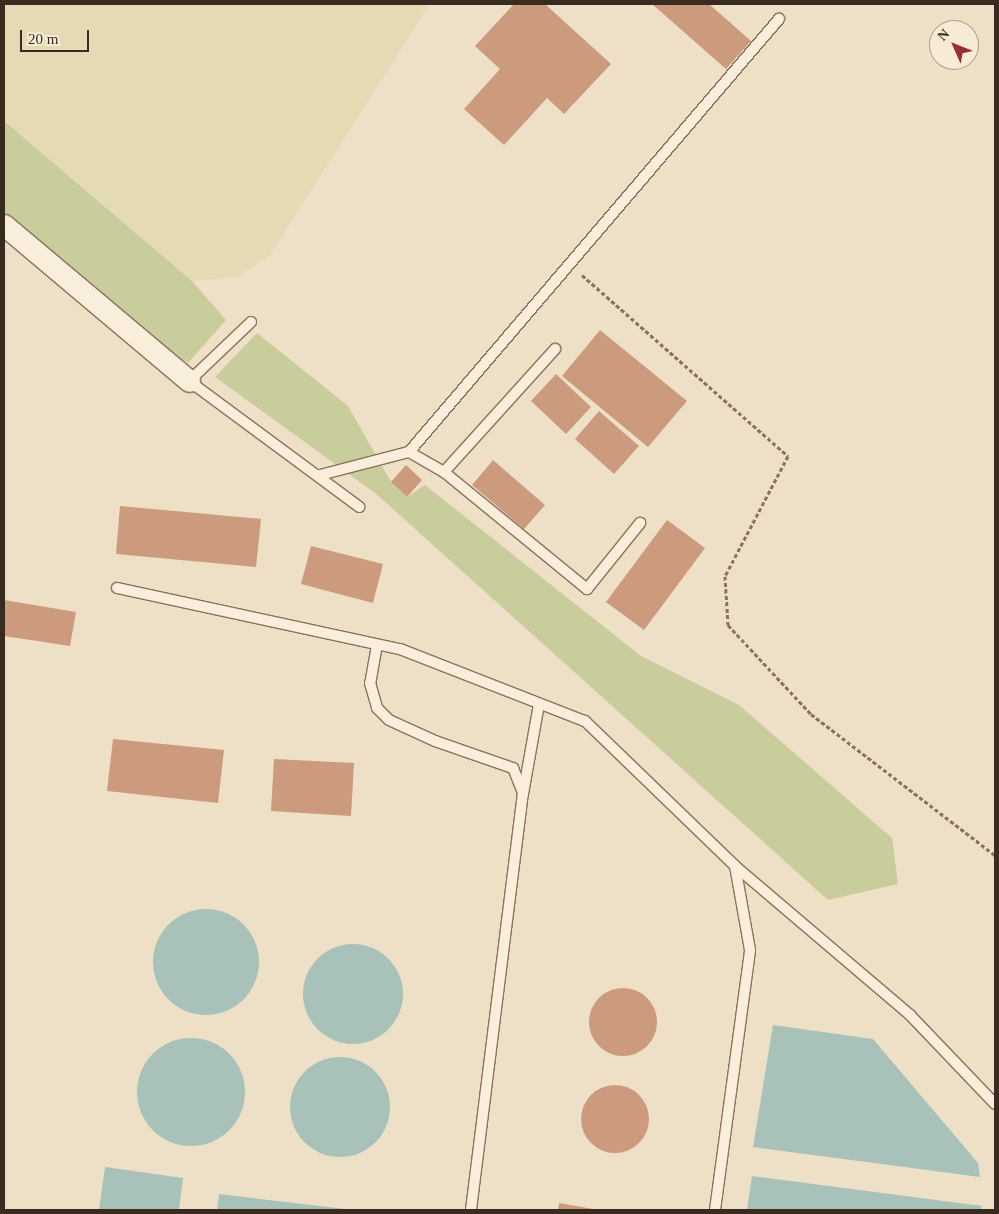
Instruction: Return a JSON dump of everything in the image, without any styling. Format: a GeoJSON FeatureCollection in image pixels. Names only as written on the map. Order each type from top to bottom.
{"type":"FeatureCollection","features":[{"type":"Feature","properties":{"kind":"street"},"geometry":{"type":"LineString","coordinates":[[4,225],[189,381]]}},
{"type":"Feature","properties":{"kind":"lane"},"geometry":{"type":"LineString","coordinates":[[320,475],[409,452],[583,254],[779,19]]}},
{"type":"Feature","properties":{"kind":"lane"},"geometry":{"type":"LineString","coordinates":[[251,322],[189,381],[320,475],[359,507]]}},
{"type":"Feature","properties":{"kind":"lane"},"geometry":{"type":"LineString","coordinates":[[444,472],[555,349]]}},
{"type":"Feature","properties":{"kind":"lane"},"geometry":{"type":"LineString","coordinates":[[409,452],[444,472],[586,589],[640,523]]}},
{"type":"Feature","properties":{"kind":"lane"},"geometry":{"type":"LineString","coordinates":[[117,588],[377,644],[585,721],[735,866],[910,1015],[995,1104]]}},
{"type":"Feature","properties":{"kind":"lane"},"geometry":{"type":"LineString","coordinates":[[377,644],[370,683],[377,708],[390,720],[436,740],[514,768],[524,794]]}},
{"type":"Feature","properties":{"kind":"lane"},"geometry":{"type":"LineString","coordinates":[[471,1210],[524,794],[539,704]]}},
{"type":"Feature","properties":{"kind":"lane"},"geometry":{"type":"LineString","coordinates":[[715,1210],[750,950],[735,866]]}},
{"type":"Feature","properties":{"kind":"path"},"geometry":{"type":"LineString","coordinates":[[583,254],[582,279],[788,456],[725,576],[728,624],[812,714],[995,855]]}},
{"type":"Feature","properties":{"kind":"shaded area"},"geometry":{"type":"Polygon","coordinates":[[[4,4],[430,4],[270,255],[238,277],[192,281],[4,121],[4,4]]]}},
{"type":"Feature","properties":{"kind":"green space"},"geometry":{"type":"Polygon","coordinates":[[[4,121],[192,281],[226,320],[188,363],[146,337],[4,219],[4,121]]]}},
{"type":"Feature","properties":{"kind":"green space"},"geometry":{"type":"Polygon","coordinates":[[[257,333],[348,406],[391,482],[407,497],[425,485],[641,656],[739,705],[892,838],[898,884],[828,900],[375,493],[215,377],[257,333]]]}},
{"type":"Feature","properties":{"kind":"water"},"geometry":{"type":"Polygon","coordinates":[[[206,909],[226,913],[244,924],[255,942],[259,962],[255,982],[244,1000],[226,1011],[206,1015],[186,1011],[168,1000],[157,982],[153,962],[157,942],[168,924],[186,913],[206,909]]]}},
{"type":"Feature","properties":{"kind":"water"},"geometry":{"type":"Polygon","coordinates":[[[353,944],[372,947],[389,958],[400,975],[403,994],[400,1013],[389,1030],[372,1041],[353,1044],[334,1041],[317,1030],[306,1013],[303,994],[306,975],[317,958],[334,947],[353,944]]]}},
{"type":"Feature","properties":{"kind":"water"},"geometry":{"type":"Polygon","coordinates":[[[773,1025],[873,1039],[978,1163],[980,1177],[753,1147],[773,1025]]]}},
{"type":"Feature","properties":{"kind":"water"},"geometry":{"type":"Polygon","coordinates":[[[191,1038],[212,1042],[229,1054],[241,1071],[245,1092],[241,1113],[229,1130],[212,1142],[191,1146],[170,1142],[153,1130],[141,1113],[137,1092],[141,1071],[153,1054],[170,1042],[191,1038]]]}},
{"type":"Feature","properties":{"kind":"water"},"geometry":{"type":"Polygon","coordinates":[[[340,1057],[359,1060],[376,1071],[387,1088],[390,1107],[387,1126],[376,1143],[359,1154],[340,1157],[321,1154],[304,1143],[293,1126],[290,1107],[293,1088],[304,1071],[321,1060],[340,1057]]]}},
{"type":"Feature","properties":{"kind":"water"},"geometry":{"type":"Polygon","coordinates":[[[105,1167],[183,1178],[179,1210],[99,1210],[105,1167]]]}},
{"type":"Feature","properties":{"kind":"water"},"geometry":{"type":"Polygon","coordinates":[[[752,1176],[982,1206],[981,1210],[747,1210],[752,1176]]]}},
{"type":"Feature","properties":{"kind":"water"},"geometry":{"type":"Polygon","coordinates":[[[219,1194],[354,1210],[217,1210],[219,1194]]]}},
{"type":"Feature","properties":{"kind":"building"},"geometry":{"type":"Polygon","coordinates":[[[514,4],[545,4],[611,64],[564,114],[547,98],[504,145],[464,109],[500,69],[475,46],[514,4]]]}},
{"type":"Feature","properties":{"kind":"building"},"geometry":{"type":"Polygon","coordinates":[[[652,4],[709,4],[751,41],[726,69],[652,4]]]}},
{"type":"Feature","properties":{"kind":"building"},"geometry":{"type":"Polygon","coordinates":[[[600,330],[687,401],[648,447],[562,376],[600,330]]]}},
{"type":"Feature","properties":{"kind":"building"},"geometry":{"type":"Polygon","coordinates":[[[556,374],[591,407],[566,434],[531,401],[556,374]]]}},
{"type":"Feature","properties":{"kind":"building"},"geometry":{"type":"Polygon","coordinates":[[[599,411],[639,446],[614,474],[575,439],[599,411]]]}},
{"type":"Feature","properties":{"kind":"building"},"geometry":{"type":"Polygon","coordinates":[[[493,460],[545,505],[524,529],[472,485],[493,460]]]}},
{"type":"Feature","properties":{"kind":"building"},"geometry":{"type":"Polygon","coordinates":[[[406,465],[422,480],[407,497],[391,482],[406,465]]]}},
{"type":"Feature","properties":{"kind":"building"},"geometry":{"type":"Polygon","coordinates":[[[120,506],[261,519],[256,567],[116,554],[120,506]]]}},
{"type":"Feature","properties":{"kind":"building"},"geometry":{"type":"Polygon","coordinates":[[[667,520],[705,548],[644,630],[606,602],[667,520]]]}},
{"type":"Feature","properties":{"kind":"building"},"geometry":{"type":"Polygon","coordinates":[[[311,546],[383,564],[373,603],[301,584],[311,546]]]}},
{"type":"Feature","properties":{"kind":"building"},"geometry":{"type":"Polygon","coordinates":[[[4,600],[76,612],[70,646],[4,636],[4,600]]]}},
{"type":"Feature","properties":{"kind":"building"},"geometry":{"type":"Polygon","coordinates":[[[113,739],[224,750],[218,803],[107,791],[113,739]]]}},
{"type":"Feature","properties":{"kind":"building"},"geometry":{"type":"Polygon","coordinates":[[[274,759],[354,763],[351,816],[271,811],[274,759]]]}},
{"type":"Feature","properties":{"kind":"building"},"geometry":{"type":"Polygon","coordinates":[[[630,988],[642,994],[651,1003],[657,1015],[655,1035],[647,1046],[630,1056],[616,1056],[599,1046],[591,1035],[589,1015],[599,998],[610,990],[630,988]]]}},
{"type":"Feature","properties":{"kind":"building"},"geometry":{"type":"Polygon","coordinates":[[[608,1085],[622,1085],[634,1090],[644,1100],[649,1112],[649,1126],[644,1138],[634,1148],[622,1153],[608,1153],[596,1148],[586,1138],[581,1126],[581,1112],[586,1100],[596,1090],[608,1085]]]}},
{"type":"Feature","properties":{"kind":"building"},"geometry":{"type":"Polygon","coordinates":[[[559,1203],[593,1209],[593,1210],[558,1210],[559,1203]]]}}]}
